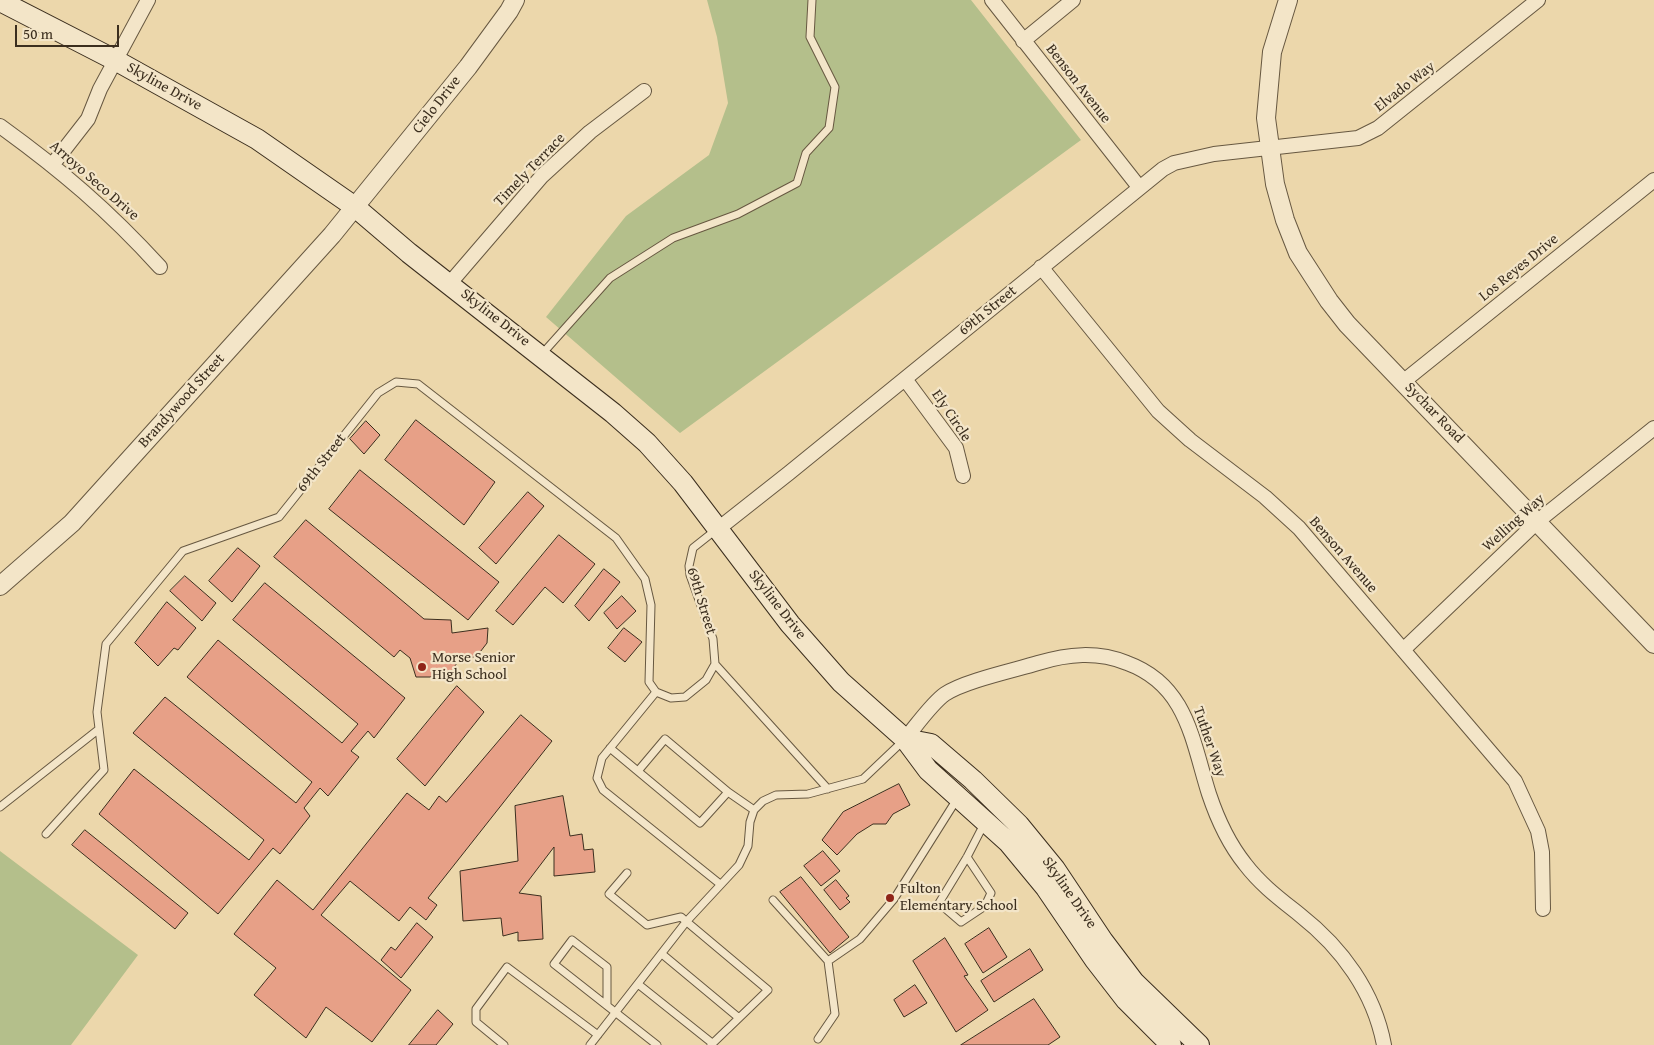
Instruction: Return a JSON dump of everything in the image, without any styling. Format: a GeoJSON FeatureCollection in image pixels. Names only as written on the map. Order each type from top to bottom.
{"type":"FeatureCollection","features":[{"type":"Feature","properties":{"kind":"main road","name":"Skyline Drive"},"geometry":{"type":"LineString","coordinates":[[0,1],[115,60],[257,139],[355,207],[409,253],[541,355],[647,443],[683,483],[796,632],[841,682],[905,739],[928,770],[1008,842],[1046,888],[1095,960],[1126,1000],[1171,1045]]}},
{"type":"Feature","properties":{"kind":"main road","name":"Skyline Drive"},"geometry":{"type":"LineString","coordinates":[[905,739],[931,744],[973,780],[1018,825],[1055,870],[1103,941],[1134,982],[1199,1045]]}},
{"type":"Feature","properties":{"kind":"street"},"geometry":{"type":"LineString","coordinates":[[53,164],[88,119],[115,60],[148,0]]}},
{"type":"Feature","properties":{"kind":"street","name":"Cielo Drive"},"geometry":{"type":"LineString","coordinates":[[355,207],[468,67],[510,11],[515,0]]}},
{"type":"Feature","properties":{"kind":"street","name":"Benson Avenue"},"geometry":{"type":"LineString","coordinates":[[992,0],[1139,187]]}},
{"type":"Feature","properties":{"kind":"street"},"geometry":{"type":"LineString","coordinates":[[1023,41],[1073,0]]}},
{"type":"Feature","properties":{"kind":"street"},"geometry":{"type":"LineString","coordinates":[[1270,149],[1266,118],[1272,52],[1288,0]]}},
{"type":"Feature","properties":{"kind":"street","name":"Elvado Way"},"geometry":{"type":"LineString","coordinates":[[1270,149],[1358,138],[1378,128],[1538,0]]}},
{"type":"Feature","properties":{"kind":"street","name":"Timely Terrace"},"geometry":{"type":"LineString","coordinates":[[450,283],[542,176],[590,132],[644,91]]}},
{"type":"Feature","properties":{"kind":"street","name":"Arroyo Seco Drive"},"geometry":{"type":"LineString","coordinates":[[0,126],[53,164],[116,219],[160,266]]}},
{"type":"Feature","properties":{"kind":"street","name":"69th Street"},"geometry":{"type":"LineString","coordinates":[[718,529],[1139,187],[1174,163],[1214,154],[1270,149]]}},
{"type":"Feature","properties":{"kind":"street","name":"Sychar Road"},"geometry":{"type":"LineString","coordinates":[[1270,149],[1275,184],[1285,220],[1298,253],[1329,301],[1347,324],[1404,381],[1654,644]]}},
{"type":"Feature","properties":{"kind":"street","name":"Los Reyes Drive"},"geometry":{"type":"LineString","coordinates":[[1404,381],[1654,180]]}},
{"type":"Feature","properties":{"kind":"street","name":"Brandywood Street"},"geometry":{"type":"LineString","coordinates":[[0,586],[72,523],[355,207]]}},
{"type":"Feature","properties":{"kind":"street","name":"Benson Avenue"},"geometry":{"type":"LineString","coordinates":[[1040,268],[1158,411],[1190,440],[1265,497],[1299,528],[1516,781],[1530,808],[1538,831],[1542,852],[1544,909]]}},
{"type":"Feature","properties":{"kind":"street","name":"Ely Circle"},"geometry":{"type":"LineString","coordinates":[[905,379],[956,448],[962,476]]}},
{"type":"Feature","properties":{"kind":"street","name":"Welling Way"},"geometry":{"type":"LineString","coordinates":[[1404,650],[1538,521],[1654,428]]}},
{"type":"Feature","properties":{"kind":"street","name":"Tuther Way"},"geometry":{"type":"LineString","coordinates":[[905,739],[944,694],[959,687],[1053,659],[1079,655],[1104,656],[1120,660],[1148,673],[1171,695],[1186,717],[1215,810],[1244,864],[1276,898],[1300,914],[1338,948],[1367,995],[1384,1045]]}},
{"type":"Feature","properties":{"kind":"lane"},"geometry":{"type":"LineString","coordinates":[[541,355],[610,278],[672,238],[738,214],[797,183],[806,153],[829,128],[835,87],[810,37],[812,0]]}},
{"type":"Feature","properties":{"kind":"lane","name":"69th Street"},"geometry":{"type":"LineString","coordinates":[[99,729],[97,712],[106,644],[183,551],[279,517],[378,393],[396,382],[418,384],[616,538],[632,557],[645,579],[651,605],[648,671],[649,682],[656,692]]}},
{"type":"Feature","properties":{"kind":"lane","name":"69th Street"},"geometry":{"type":"LineString","coordinates":[[715,664],[713,638],[689,566],[693,548],[718,529]]}},
{"type":"Feature","properties":{"kind":"lane"},"geometry":{"type":"LineString","coordinates":[[720,884],[603,790],[597,778],[602,758],[656,692],[672,698],[685,697],[706,680],[715,664],[828,789]]}},
{"type":"Feature","properties":{"kind":"lane"},"geometry":{"type":"LineString","coordinates":[[0,807],[99,729]]}},
{"type":"Feature","properties":{"kind":"lane"},"geometry":{"type":"LineString","coordinates":[[46,834],[104,770],[99,729]]}},
{"type":"Feature","properties":{"kind":"lane"},"geometry":{"type":"LineString","coordinates":[[638,771],[665,739],[728,792],[754,810]]}},
{"type":"Feature","properties":{"kind":"lane"},"geometry":{"type":"LineString","coordinates":[[591,1045],[686,922],[745,856],[754,810],[763,801],[776,794],[808,794],[863,779],[905,739]]}},
{"type":"Feature","properties":{"kind":"lane"},"geometry":{"type":"LineString","coordinates":[[610,748],[700,823],[728,792]]}},
{"type":"Feature","properties":{"kind":"lane"},"geometry":{"type":"LineString","coordinates":[[828,961],[860,939],[894,899],[959,797]]}},
{"type":"Feature","properties":{"kind":"lane"},"geometry":{"type":"LineString","coordinates":[[967,857],[991,893],[985,906],[961,922],[939,903],[986,821]]}},
{"type":"Feature","properties":{"kind":"lane"},"geometry":{"type":"LineString","coordinates":[[627,873],[609,894],[647,925],[681,917],[768,990],[711,1044],[638,984]]}},
{"type":"Feature","properties":{"kind":"lane"},"geometry":{"type":"LineString","coordinates":[[773,900],[828,961],[835,1014],[818,1039]]}},
{"type":"Feature","properties":{"kind":"lane"},"geometry":{"type":"LineString","coordinates":[[607,1005],[607,967],[572,940],[554,964],[657,1045]]}},
{"type":"Feature","properties":{"kind":"lane"},"geometry":{"type":"LineString","coordinates":[[662,954],[739,1018]]}},
{"type":"Feature","properties":{"kind":"lane"},"geometry":{"type":"LineString","coordinates":[[504,1045],[476,1022],[476,1008],[507,967],[598,1035]]}},
{"type":"Feature","properties":{"kind":"green space"},"geometry":{"type":"Polygon","coordinates":[[[707,0],[971,0],[1081,140],[680,433],[546,317],[626,216],[709,155],[728,103],[717,37],[707,0]]]}},
{"type":"Feature","properties":{"kind":"green space"},"geometry":{"type":"Polygon","coordinates":[[[0,851],[138,955],[71,1045],[0,1045],[0,851]]]}},
{"type":"Feature","properties":{"kind":"building"},"geometry":{"type":"Polygon","coordinates":[[[416,420],[495,482],[464,525],[385,460],[416,420]]]}},
{"type":"Feature","properties":{"kind":"building"},"geometry":{"type":"Polygon","coordinates":[[[366,421],[380,435],[364,454],[350,439],[366,421]]]}},
{"type":"Feature","properties":{"kind":"building"},"geometry":{"type":"Polygon","coordinates":[[[360,470],[499,582],[468,620],[329,509],[360,470]]]}},
{"type":"Feature","properties":{"kind":"building"},"geometry":{"type":"Polygon","coordinates":[[[528,492],[544,506],[496,564],[479,548],[528,492]]]}},
{"type":"Feature","properties":{"kind":"building"},"geometry":{"type":"Polygon","coordinates":[[[306,520],[424,619],[451,620],[452,633],[488,628],[487,643],[477,656],[458,661],[452,671],[439,680],[435,677],[416,677],[410,658],[400,650],[394,657],[274,557],[306,520]]]}},
{"type":"Feature","properties":{"kind":"building"},"geometry":{"type":"Polygon","coordinates":[[[559,535],[595,564],[563,603],[545,587],[513,625],[496,611],[559,535]]]}},
{"type":"Feature","properties":{"kind":"building"},"geometry":{"type":"Polygon","coordinates":[[[238,548],[260,566],[232,602],[209,581],[238,548]]]}},
{"type":"Feature","properties":{"kind":"building"},"geometry":{"type":"Polygon","coordinates":[[[604,569],[620,582],[589,621],[575,606],[604,569]]]}},
{"type":"Feature","properties":{"kind":"building"},"geometry":{"type":"Polygon","coordinates":[[[185,576],[216,603],[202,621],[170,591],[185,576]]]}},
{"type":"Feature","properties":{"kind":"building"},"geometry":{"type":"Polygon","coordinates":[[[265,583],[405,698],[374,738],[368,731],[351,751],[359,757],[328,796],[320,788],[304,808],[310,816],[280,854],[273,848],[218,914],[99,814],[134,769],[249,860],[264,840],[133,733],[165,697],[296,803],[312,782],[187,677],[218,640],[342,743],[358,724],[233,620],[265,583]]]}},
{"type":"Feature","properties":{"kind":"building"},"geometry":{"type":"Polygon","coordinates":[[[622,596],[636,611],[617,629],[604,613],[622,596]]]}},
{"type":"Feature","properties":{"kind":"building"},"geometry":{"type":"Polygon","coordinates":[[[167,602],[196,628],[178,650],[174,648],[158,666],[135,643],[167,602]]]}},
{"type":"Feature","properties":{"kind":"building"},"geometry":{"type":"Polygon","coordinates":[[[624,628],[642,642],[625,662],[608,648],[624,628]]]}},
{"type":"Feature","properties":{"kind":"building"},"geometry":{"type":"Polygon","coordinates":[[[457,686],[484,712],[425,786],[397,759],[457,686]]]}},
{"type":"Feature","properties":{"kind":"building"},"geometry":{"type":"Polygon","coordinates":[[[521,715],[552,741],[428,898],[437,905],[426,920],[410,907],[399,921],[350,881],[321,915],[411,990],[372,1042],[326,1007],[306,1038],[254,995],[276,968],[234,934],[277,880],[313,910],[407,793],[429,810],[439,796],[446,802],[521,715]]]}},
{"type":"Feature","properties":{"kind":"building"},"geometry":{"type":"Polygon","coordinates":[[[899,784],[910,805],[893,814],[886,824],[873,824],[857,834],[837,855],[822,840],[843,812],[899,784]]]}},
{"type":"Feature","properties":{"kind":"building"},"geometry":{"type":"Polygon","coordinates":[[[563,796],[570,836],[582,834],[584,850],[593,849],[595,872],[554,876],[554,847],[519,893],[541,896],[543,939],[518,941],[518,932],[503,936],[501,918],[463,921],[460,871],[518,861],[515,806],[563,796]]]}},
{"type":"Feature","properties":{"kind":"building"},"geometry":{"type":"Polygon","coordinates":[[[85,830],[188,913],[175,929],[72,845],[85,830]]]}},
{"type":"Feature","properties":{"kind":"building"},"geometry":{"type":"Polygon","coordinates":[[[823,851],[840,871],[821,886],[804,866],[823,851]]]}},
{"type":"Feature","properties":{"kind":"building"},"geometry":{"type":"Polygon","coordinates":[[[801,877],[849,937],[830,953],[780,892],[801,877]]]}},
{"type":"Feature","properties":{"kind":"building"},"geometry":{"type":"Polygon","coordinates":[[[836,880],[849,896],[846,898],[850,902],[840,910],[824,890],[836,880]]]}},
{"type":"Feature","properties":{"kind":"building"},"geometry":{"type":"Polygon","coordinates":[[[417,923],[433,937],[401,978],[381,960],[391,947],[395,950],[417,923]]]}},
{"type":"Feature","properties":{"kind":"building"},"geometry":{"type":"Polygon","coordinates":[[[989,928],[1007,957],[983,973],[965,944],[989,928]]]}},
{"type":"Feature","properties":{"kind":"building"},"geometry":{"type":"Polygon","coordinates":[[[945,938],[968,975],[964,976],[988,1010],[956,1032],[913,961],[945,938]]]}},
{"type":"Feature","properties":{"kind":"building"},"geometry":{"type":"Polygon","coordinates":[[[1030,949],[1043,970],[994,1002],[981,981],[1030,949]]]}},
{"type":"Feature","properties":{"kind":"building"},"geometry":{"type":"Polygon","coordinates":[[[915,985],[927,1003],[904,1017],[894,1000],[915,985]]]}},
{"type":"Feature","properties":{"kind":"building"},"geometry":{"type":"Polygon","coordinates":[[[1034,999],[1060,1037],[1048,1045],[961,1045],[1034,999]]]}},
{"type":"Feature","properties":{"kind":"building"},"geometry":{"type":"Polygon","coordinates":[[[438,1010],[453,1024],[436,1045],[409,1045],[438,1010]]]}},
{"type":"Feature","properties":{"kind":"place","name":"Morse Senior High School"},"geometry":{"type":"Point","coordinates":[422,667]}},
{"type":"Feature","properties":{"kind":"place","name":"Fulton Elementary School"},"geometry":{"type":"Point","coordinates":[890,898]}}]}
